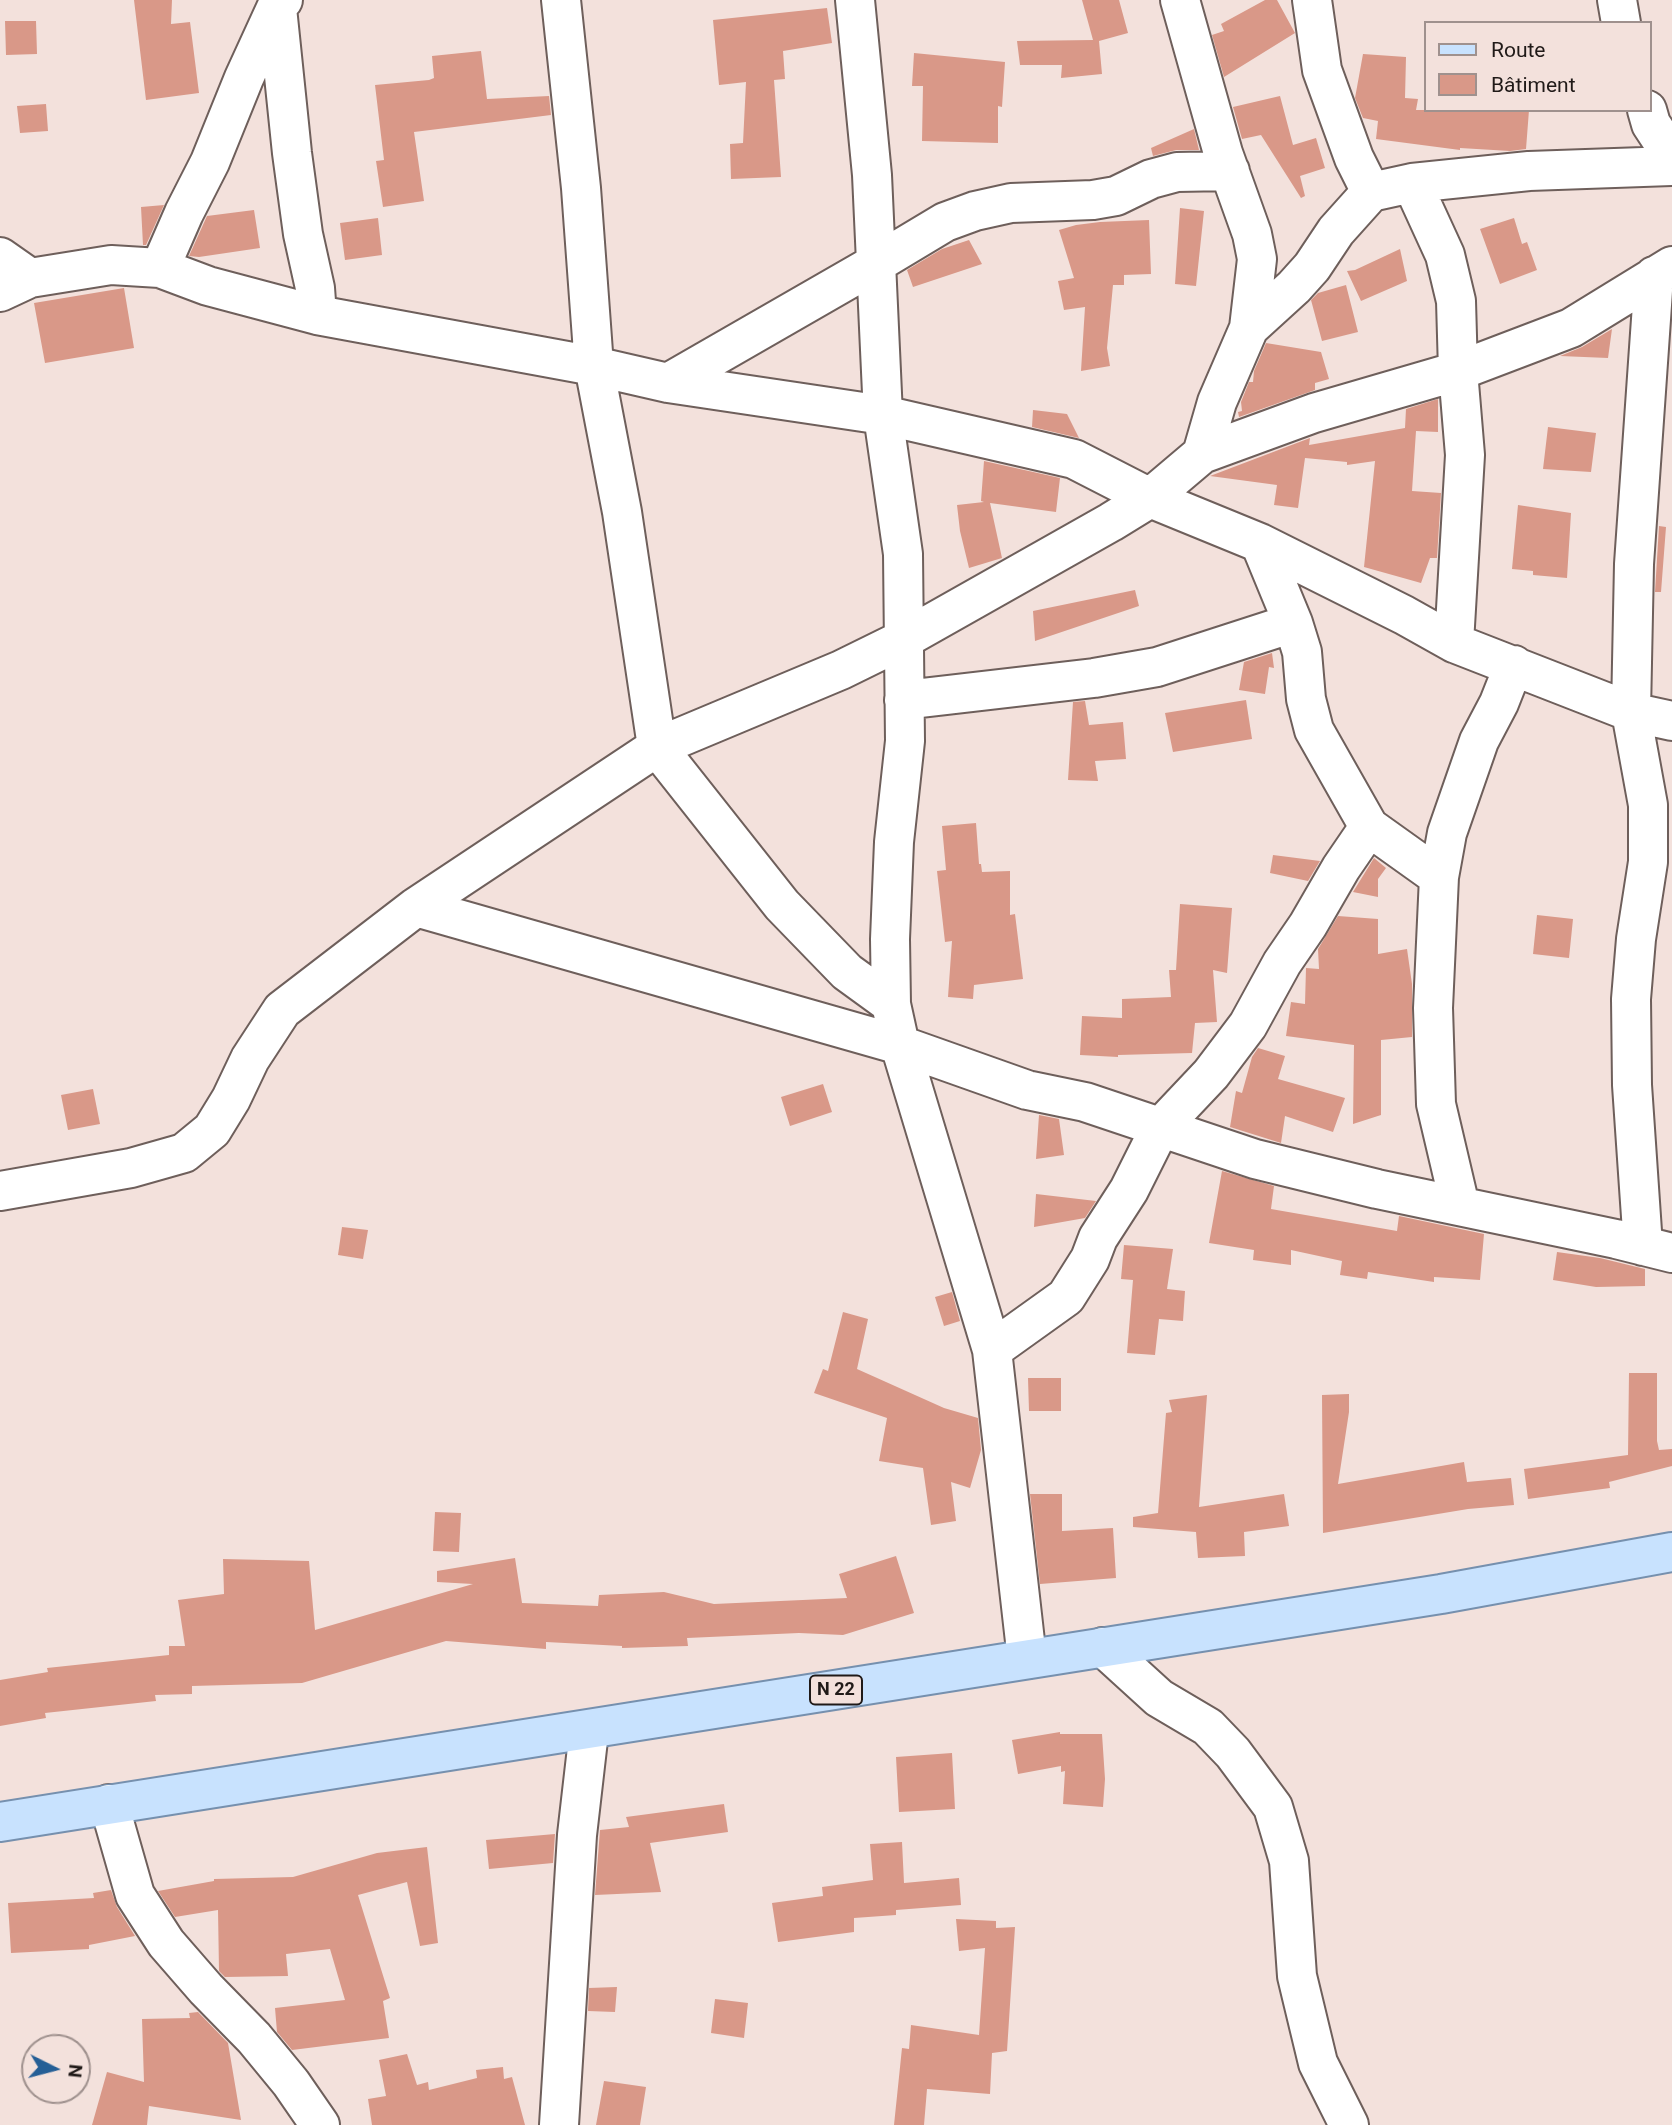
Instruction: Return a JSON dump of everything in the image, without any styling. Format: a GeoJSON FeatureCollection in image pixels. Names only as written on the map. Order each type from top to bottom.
{"type":"FeatureCollection","features":[{"type":"Feature","properties":{"kind":"main road","name":"N 22"},"geometry":{"type":"LineString","coordinates":[[0,1822],[589,1731],[1027,1658],[1441,1594],[1672,1552]]}},
{"type":"Feature","properties":{"kind":"street"},"geometry":{"type":"LineString","coordinates":[[561,0],[581,188],[594,366],[622,512],[657,747],[782,905],[847,972],[891,1004]]}},
{"type":"Feature","properties":{"kind":"street"},"geometry":{"type":"LineString","coordinates":[[855,0],[872,175],[883,415],[903,554],[905,741],[894,842],[890,925],[891,1004],[900,1045],[992,1350],[1027,1658]]}},
{"type":"Feature","properties":{"kind":"street"},"geometry":{"type":"LineString","coordinates":[[1180,0],[1230,171],[1252,234],[1256,259],[1249,328],[1217,402],[1202,454]]}},
{"type":"Feature","properties":{"kind":"street"},"geometry":{"type":"LineString","coordinates":[[1312,0],[1322,70],[1354,158],[1371,192]]}},
{"type":"Feature","properties":{"kind":"street"},"geometry":{"type":"LineString","coordinates":[[1617,0],[1621,21]]}},
{"type":"Feature","properties":{"kind":"street"},"geometry":{"type":"LineString","coordinates":[[279,2],[292,153],[317,314]]}},
{"type":"Feature","properties":{"kind":"street"},"geometry":{"type":"LineString","coordinates":[[160,268],[210,162],[279,2]]}},
{"type":"Feature","properties":{"kind":"street"},"geometry":{"type":"LineString","coordinates":[[1648,112],[1651,124],[1672,156]]}},
{"type":"Feature","properties":{"kind":"street"},"geometry":{"type":"LineString","coordinates":[[1249,328],[1303,277],[1336,231],[1371,192],[1412,183],[1529,172],[1672,166]]}},
{"type":"Feature","properties":{"kind":"street"},"geometry":{"type":"LineString","coordinates":[[668,383],[945,222],[975,211],[1011,203],[1093,200],[1116,196],[1152,179],[1177,172],[1230,171]]}},
{"type":"Feature","properties":{"kind":"street"},"geometry":{"type":"LineString","coordinates":[[1412,183],[1446,255],[1456,300],[1458,372],[1465,455],[1454,643]]}},
{"type":"Feature","properties":{"kind":"street"},"geometry":{"type":"LineString","coordinates":[[10,275],[111,265],[160,268],[208,286],[317,314],[594,366],[668,383],[883,415],[1074,459],[1150,498],[1260,543],[1405,615],[1454,643],[1631,712],[1672,721]]}},
{"type":"Feature","properties":{"kind":"street"},"geometry":{"type":"LineString","coordinates":[[0,1191],[131,1168],[184,1153],[212,1130],[231,1099],[250,1059],[282,1010],[416,907],[657,747],[841,670],[902,640],[1150,498],[1202,454],[1314,413],[1458,372],[1571,328],[1663,271]]}},
{"type":"Feature","properties":{"kind":"street"},"geometry":{"type":"LineString","coordinates":[[416,907],[900,1045],[1027,1090],[1085,1102],[1255,1158],[1377,1189],[1658,1249],[1632,1085],[1630,999],[1648,862],[1648,806],[1631,712],[1634,564],[1663,271]]}},
{"type":"Feature","properties":{"kind":"street"},"geometry":{"type":"LineString","coordinates":[[1260,543],[1302,652],[1306,699],[1314,730],[1369,827],[1440,877]]}},
{"type":"Feature","properties":{"kind":"street"},"geometry":{"type":"LineString","coordinates":[[904,700],[1094,678],[1157,667],[1293,623]]}},
{"type":"Feature","properties":{"kind":"street"},"geometry":{"type":"LineString","coordinates":[[1460,1206],[1436,1104],[1433,1008],[1440,877],[1447,833],[1479,741],[1499,703],[1514,665]]}},
{"type":"Feature","properties":{"kind":"street"},"geometry":{"type":"LineString","coordinates":[[992,1350],[1066,1297],[1090,1259],[1098,1238],[1129,1190],[1160,1128],[1211,1074],[1248,1025],[1282,963],[1369,827]]}},
{"type":"Feature","properties":{"kind":"street"},"geometry":{"type":"LineString","coordinates":[[1103,1647],[1159,1698],[1208,1727],[1233,1753],[1273,1807],[1289,1861],[1297,1976],[1318,2063],[1349,2125]]}},
{"type":"Feature","properties":{"kind":"street"},"geometry":{"type":"LineString","coordinates":[[559,2125],[577,1835],[589,1731]]}},
{"type":"Feature","properties":{"kind":"street"},"geometry":{"type":"LineString","coordinates":[[109,1804],[135,1895],[166,1943],[254,2038],[291,2083],[320,2125]]}},
{"type":"Feature","properties":{"kind":"building"},"geometry":{"type":"Polygon","coordinates":[[[134,0],[172,0],[171,24],[190,22],[199,93],[146,100],[134,0]]]}},
{"type":"Feature","properties":{"kind":"building"},"geometry":{"type":"Polygon","coordinates":[[[1082,0],[1119,0],[1128,33],[1099,41],[1102,74],[1061,78],[1062,65],[1020,65],[1017,41],[1093,40],[1082,0]]]}},
{"type":"Feature","properties":{"kind":"building"},"geometry":{"type":"Polygon","coordinates":[[[1265,0],[1277,0],[1295,33],[1224,77],[1212,35],[1224,31],[1221,24],[1265,0]]]}},
{"type":"Feature","properties":{"kind":"building"},"geometry":{"type":"Polygon","coordinates":[[[827,8],[832,43],[783,51],[785,79],[774,80],[781,177],[731,179],[730,144],[743,143],[746,82],[719,85],[713,20],[827,8]]]}},
{"type":"Feature","properties":{"kind":"building"},"geometry":{"type":"Polygon","coordinates":[[[5,21],[36,21],[37,54],[6,55],[5,21]]]}},
{"type":"Feature","properties":{"kind":"building"},"geometry":{"type":"Polygon","coordinates":[[[481,51],[487,99],[549,96],[551,115],[414,132],[424,201],[383,207],[376,161],[384,160],[375,85],[429,80],[434,78],[432,56],[481,51]]]}},
{"type":"Feature","properties":{"kind":"building"},"geometry":{"type":"Polygon","coordinates":[[[914,53],[1005,62],[1002,107],[998,106],[998,143],[922,141],[923,86],[912,86],[914,53]]]}},
{"type":"Feature","properties":{"kind":"building"},"geometry":{"type":"Polygon","coordinates":[[[1363,54],[1406,57],[1405,98],[1418,99],[1416,110],[1529,112],[1526,149],[1460,150],[1376,139],[1378,121],[1363,118],[1355,98],[1363,54]]]}},
{"type":"Feature","properties":{"kind":"building"},"geometry":{"type":"Polygon","coordinates":[[[1280,96],[1293,145],[1316,138],[1325,168],[1300,176],[1305,196],[1301,198],[1261,135],[1242,139],[1233,107],[1280,96]]]}},
{"type":"Feature","properties":{"kind":"building"},"geometry":{"type":"Polygon","coordinates":[[[46,104],[48,131],[20,133],[17,106],[46,104]]]}},
{"type":"Feature","properties":{"kind":"building"},"geometry":{"type":"Polygon","coordinates":[[[1194,129],[1199,150],[1176,150],[1153,156],[1151,148],[1194,129]]]}},
{"type":"Feature","properties":{"kind":"building"},"geometry":{"type":"Polygon","coordinates":[[[164,205],[146,245],[143,245],[141,207],[164,205]]]}},
{"type":"Feature","properties":{"kind":"building"},"geometry":{"type":"Polygon","coordinates":[[[1180,208],[1204,211],[1196,286],[1175,284],[1180,208]]]}},
{"type":"Feature","properties":{"kind":"building"},"geometry":{"type":"Polygon","coordinates":[[[254,210],[260,248],[199,257],[189,256],[207,216],[254,210]]]}},
{"type":"Feature","properties":{"kind":"building"},"geometry":{"type":"Polygon","coordinates":[[[378,218],[382,255],[345,260],[340,223],[378,218]]]}},
{"type":"Feature","properties":{"kind":"building"},"geometry":{"type":"Polygon","coordinates":[[[1514,218],[1522,244],[1527,242],[1537,270],[1500,284],[1480,229],[1514,218]]]}},
{"type":"Feature","properties":{"kind":"building"},"geometry":{"type":"Polygon","coordinates":[[[1149,220],[1151,274],[1124,275],[1124,285],[1113,285],[1107,348],[1110,366],[1081,371],[1085,307],[1064,310],[1058,281],[1074,278],[1059,230],[1100,222],[1149,220]]]}},
{"type":"Feature","properties":{"kind":"building"},"geometry":{"type":"Polygon","coordinates":[[[969,240],[982,264],[913,287],[907,270],[942,249],[969,240]]]}},
{"type":"Feature","properties":{"kind":"building"},"geometry":{"type":"Polygon","coordinates":[[[1400,249],[1407,281],[1361,301],[1347,271],[1355,270],[1400,249]]]}},
{"type":"Feature","properties":{"kind":"building"},"geometry":{"type":"Polygon","coordinates":[[[1346,285],[1358,332],[1322,341],[1311,300],[1318,293],[1346,285]]]}},
{"type":"Feature","properties":{"kind":"building"},"geometry":{"type":"Polygon","coordinates":[[[124,288],[134,348],[45,363],[34,303],[124,288]]]}},
{"type":"Feature","properties":{"kind":"building"},"geometry":{"type":"Polygon","coordinates":[[[1612,329],[1608,358],[1560,356],[1582,347],[1612,329]]]}},
{"type":"Feature","properties":{"kind":"building"},"geometry":{"type":"Polygon","coordinates":[[[1266,343],[1321,352],[1329,379],[1315,383],[1315,390],[1239,417],[1238,412],[1242,411],[1241,402],[1249,382],[1253,382],[1254,371],[1266,343]]]}},
{"type":"Feature","properties":{"kind":"building"},"geometry":{"type":"Polygon","coordinates":[[[1438,399],[1438,432],[1416,431],[1412,491],[1441,493],[1437,558],[1430,558],[1421,583],[1364,567],[1375,461],[1347,465],[1347,462],[1305,458],[1298,508],[1274,505],[1277,485],[1210,476],[1310,438],[1309,445],[1405,428],[1406,409],[1438,399]]]}},
{"type":"Feature","properties":{"kind":"building"},"geometry":{"type":"Polygon","coordinates":[[[1033,410],[1067,414],[1079,438],[1032,427],[1033,410]]]}},
{"type":"Feature","properties":{"kind":"building"},"geometry":{"type":"Polygon","coordinates":[[[1548,427],[1596,433],[1591,472],[1543,469],[1548,427]]]}},
{"type":"Feature","properties":{"kind":"building"},"geometry":{"type":"Polygon","coordinates":[[[984,461],[1060,478],[1056,512],[990,503],[1002,558],[969,568],[957,505],[984,502],[981,501],[984,461]]]}},
{"type":"Feature","properties":{"kind":"building"},"geometry":{"type":"Polygon","coordinates":[[[1518,505],[1571,513],[1567,578],[1533,575],[1533,571],[1512,569],[1518,505]]]}},
{"type":"Feature","properties":{"kind":"building"},"geometry":{"type":"Polygon","coordinates":[[[1659,526],[1666,527],[1661,592],[1655,592],[1659,526]]]}},
{"type":"Feature","properties":{"kind":"building"},"geometry":{"type":"Polygon","coordinates":[[[1135,590],[1139,606],[1035,641],[1033,611],[1135,590]]]}},
{"type":"Feature","properties":{"kind":"building"},"geometry":{"type":"Polygon","coordinates":[[[1272,653],[1274,668],[1269,667],[1265,694],[1239,690],[1244,662],[1272,653]]]}},
{"type":"Feature","properties":{"kind":"building"},"geometry":{"type":"Polygon","coordinates":[[[1246,700],[1252,739],[1173,752],[1165,713],[1246,700]]]}},
{"type":"Feature","properties":{"kind":"building"},"geometry":{"type":"Polygon","coordinates":[[[1085,701],[1089,725],[1123,722],[1126,759],[1095,761],[1098,781],[1068,780],[1073,702],[1085,701]]]}},
{"type":"Feature","properties":{"kind":"building"},"geometry":{"type":"Polygon","coordinates":[[[976,823],[982,872],[1010,871],[1010,915],[1015,914],[1023,979],[974,985],[973,999],[948,997],[952,941],[945,942],[937,871],[946,870],[942,826],[976,823]]]}},
{"type":"Feature","properties":{"kind":"building"},"geometry":{"type":"Polygon","coordinates":[[[1273,855],[1320,861],[1308,881],[1270,873],[1273,855]]]}},
{"type":"Feature","properties":{"kind":"building"},"geometry":{"type":"Polygon","coordinates":[[[1374,858],[1386,868],[1378,879],[1378,897],[1353,892],[1374,858]]]}},
{"type":"Feature","properties":{"kind":"building"},"geometry":{"type":"Polygon","coordinates":[[[1180,904],[1232,908],[1227,973],[1213,970],[1217,1022],[1195,1023],[1192,1053],[1118,1057],[1080,1055],[1082,1016],[1122,1018],[1122,999],[1171,997],[1169,970],[1176,970],[1180,904]]]}},
{"type":"Feature","properties":{"kind":"building"},"geometry":{"type":"Polygon","coordinates":[[[1537,915],[1573,919],[1569,958],[1533,954],[1537,915]]]}},
{"type":"Feature","properties":{"kind":"building"},"geometry":{"type":"Polygon","coordinates":[[[1338,916],[1378,919],[1378,954],[1407,949],[1412,984],[1412,1037],[1381,1040],[1381,1115],[1353,1124],[1354,1045],[1286,1036],[1291,1002],[1305,1004],[1306,968],[1319,969],[1318,949],[1338,916]]]}},
{"type":"Feature","properties":{"kind":"building"},"geometry":{"type":"Polygon","coordinates":[[[1258,1048],[1285,1056],[1278,1079],[1345,1098],[1333,1132],[1285,1116],[1281,1143],[1230,1127],[1236,1091],[1242,1093],[1252,1057],[1258,1048]]]}},
{"type":"Feature","properties":{"kind":"building"},"geometry":{"type":"Polygon","coordinates":[[[823,1084],[832,1112],[790,1126],[781,1097],[823,1084]]]}},
{"type":"Feature","properties":{"kind":"building"},"geometry":{"type":"Polygon","coordinates":[[[93,1089],[100,1124],[68,1130],[61,1095],[93,1089]]]}},
{"type":"Feature","properties":{"kind":"building"},"geometry":{"type":"Polygon","coordinates":[[[1039,1115],[1059,1119],[1064,1155],[1036,1159],[1039,1115]]]}},
{"type":"Feature","properties":{"kind":"building"},"geometry":{"type":"Polygon","coordinates":[[[1222,1171],[1274,1186],[1271,1209],[1397,1231],[1399,1216],[1484,1234],[1480,1280],[1434,1277],[1434,1282],[1368,1272],[1367,1279],[1340,1275],[1342,1261],[1291,1250],[1291,1265],[1253,1260],[1254,1250],[1209,1243],[1222,1171]]]}},
{"type":"Feature","properties":{"kind":"building"},"geometry":{"type":"Polygon","coordinates":[[[1036,1194],[1096,1201],[1085,1218],[1034,1227],[1036,1194]]]}},
{"type":"Feature","properties":{"kind":"building"},"geometry":{"type":"Polygon","coordinates":[[[342,1227],[368,1230],[363,1259],[338,1255],[342,1227]]]}},
{"type":"Feature","properties":{"kind":"building"},"geometry":{"type":"Polygon","coordinates":[[[1124,1245],[1173,1249],[1167,1289],[1185,1291],[1183,1321],[1159,1319],[1155,1355],[1127,1353],[1133,1280],[1121,1279],[1124,1245]]]}},
{"type":"Feature","properties":{"kind":"building"},"geometry":{"type":"Polygon","coordinates":[[[1557,1252],[1600,1258],[1645,1269],[1645,1286],[1596,1287],[1553,1280],[1557,1252]]]}},
{"type":"Feature","properties":{"kind":"building"},"geometry":{"type":"Polygon","coordinates":[[[952,1292],[960,1321],[944,1326],[935,1297],[952,1292]]]}},
{"type":"Feature","properties":{"kind":"building"},"geometry":{"type":"Polygon","coordinates":[[[843,1312],[868,1319],[857,1369],[944,1408],[978,1418],[981,1450],[970,1488],[951,1482],[956,1521],[931,1525],[923,1468],[879,1461],[887,1418],[814,1393],[823,1369],[828,1371],[843,1312]]]}},
{"type":"Feature","properties":{"kind":"building"},"geometry":{"type":"Polygon","coordinates":[[[1629,1373],[1657,1373],[1657,1441],[1659,1450],[1672,1449],[1672,1466],[1609,1482],[1610,1488],[1528,1499],[1524,1469],[1628,1455],[1629,1373]]]}},
{"type":"Feature","properties":{"kind":"building"},"geometry":{"type":"Polygon","coordinates":[[[1028,1378],[1061,1378],[1061,1411],[1029,1411],[1028,1378]]]}},
{"type":"Feature","properties":{"kind":"building"},"geometry":{"type":"Polygon","coordinates":[[[1349,1394],[1349,1412],[1338,1484],[1464,1462],[1467,1482],[1511,1478],[1514,1505],[1468,1509],[1323,1533],[1322,1395],[1349,1394]]]}},
{"type":"Feature","properties":{"kind":"building"},"geometry":{"type":"Polygon","coordinates":[[[1207,1395],[1199,1507],[1284,1494],[1289,1526],[1244,1532],[1245,1556],[1198,1558],[1196,1532],[1133,1527],[1133,1517],[1158,1513],[1166,1413],[1172,1412],[1169,1400],[1207,1395]]]}},
{"type":"Feature","properties":{"kind":"building"},"geometry":{"type":"Polygon","coordinates":[[[1030,1494],[1062,1494],[1062,1531],[1113,1528],[1116,1578],[1040,1584],[1030,1494]]]}},
{"type":"Feature","properties":{"kind":"building"},"geometry":{"type":"Polygon","coordinates":[[[435,1512],[461,1513],[459,1552],[433,1551],[435,1512]]]}},
{"type":"Feature","properties":{"kind":"building"},"geometry":{"type":"Polygon","coordinates":[[[896,1556],[914,1613],[843,1635],[799,1633],[687,1638],[688,1646],[622,1648],[546,1642],[546,1649],[446,1641],[302,1683],[192,1686],[192,1694],[155,1695],[156,1701],[45,1713],[46,1718],[0,1726],[0,1680],[48,1672],[47,1668],[169,1655],[169,1646],[185,1646],[178,1600],[224,1594],[223,1559],[309,1561],[315,1630],[473,1584],[437,1582],[437,1571],[515,1558],[522,1603],[598,1606],[599,1595],[664,1592],[714,1604],[847,1598],[839,1574],[896,1556]]]}},
{"type":"Feature","properties":{"kind":"building"},"geometry":{"type":"Polygon","coordinates":[[[1060,1732],[1102,1734],[1105,1779],[1103,1807],[1063,1804],[1065,1771],[1061,1772],[1061,1766],[1018,1774],[1012,1740],[1060,1732]]]}},
{"type":"Feature","properties":{"kind":"building"},"geometry":{"type":"Polygon","coordinates":[[[952,1753],[955,1809],[899,1812],[896,1757],[952,1753]]]}},
{"type":"Feature","properties":{"kind":"building"},"geometry":{"type":"Polygon","coordinates":[[[724,1804],[728,1832],[650,1843],[661,1892],[595,1895],[600,1830],[629,1827],[626,1817],[724,1804]]]}},
{"type":"Feature","properties":{"kind":"building"},"geometry":{"type":"Polygon","coordinates":[[[555,1834],[553,1863],[489,1869],[486,1840],[555,1834]]]}},
{"type":"Feature","properties":{"kind":"building"},"geometry":{"type":"Polygon","coordinates":[[[902,1842],[904,1883],[959,1878],[961,1905],[896,1910],[896,1915],[854,1918],[854,1932],[778,1942],[772,1903],[823,1896],[822,1887],[873,1880],[870,1844],[902,1842]]]}},
{"type":"Feature","properties":{"kind":"building"},"geometry":{"type":"Polygon","coordinates":[[[427,1847],[438,1943],[420,1946],[407,1882],[358,1895],[390,1998],[383,2001],[389,2038],[292,2050],[277,2032],[275,2008],[345,2000],[330,1949],[286,1954],[288,1976],[225,1977],[219,1971],[218,1910],[175,1917],[158,1891],[214,1879],[293,1877],[377,1853],[427,1847]]]}},
{"type":"Feature","properties":{"kind":"building"},"geometry":{"type":"Polygon","coordinates":[[[111,1890],[117,1907],[135,1936],[89,1945],[89,1949],[11,1953],[8,1903],[94,1898],[93,1893],[111,1890]]]}},
{"type":"Feature","properties":{"kind":"building"},"geometry":{"type":"Polygon","coordinates":[[[956,1919],[996,1921],[996,1928],[1015,1927],[1007,2051],[992,2053],[990,2094],[927,2089],[924,2125],[894,2125],[902,2048],[909,2049],[911,2025],[979,2035],[985,1948],[959,1951],[956,1919]]]}},
{"type":"Feature","properties":{"kind":"building"},"geometry":{"type":"Polygon","coordinates":[[[617,1987],[615,2012],[588,2011],[589,1988],[617,1987]]]}},
{"type":"Feature","properties":{"kind":"building"},"geometry":{"type":"Polygon","coordinates":[[[715,1999],[748,2003],[744,2038],[711,2033],[715,1999]]]}},
{"type":"Feature","properties":{"kind":"building"},"geometry":{"type":"Polygon","coordinates":[[[198,2012],[228,2043],[241,2120],[149,2106],[147,2125],[92,2125],[107,2072],[144,2082],[142,2019],[190,2018],[189,2013],[198,2012]]]}},
{"type":"Feature","properties":{"kind":"building"},"geometry":{"type":"Polygon","coordinates":[[[407,2054],[417,2085],[428,2082],[429,2090],[477,2078],[476,2070],[503,2067],[504,2079],[512,2077],[525,2125],[372,2125],[368,2099],[386,2096],[379,2060],[407,2054]]]}},
{"type":"Feature","properties":{"kind":"building"},"geometry":{"type":"Polygon","coordinates":[[[604,2081],[646,2087],[640,2125],[596,2125],[604,2081]]]}}]}
